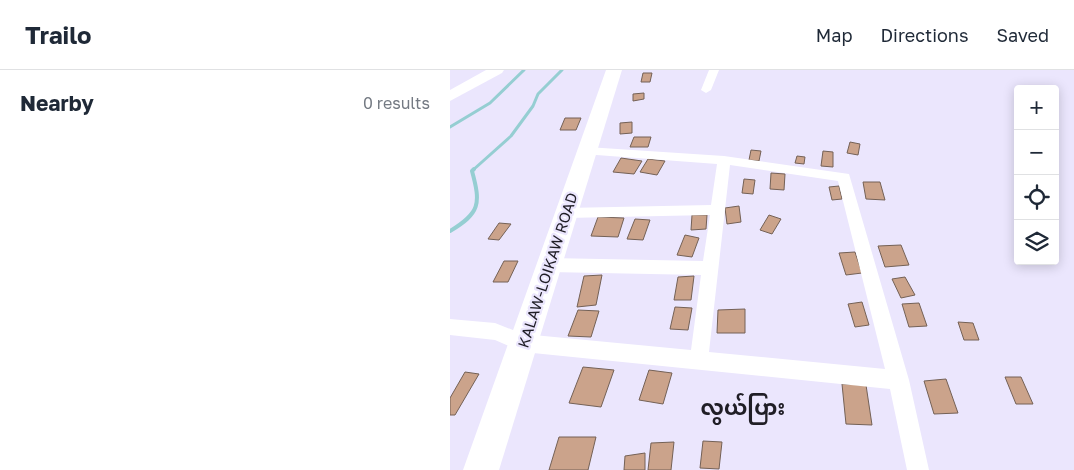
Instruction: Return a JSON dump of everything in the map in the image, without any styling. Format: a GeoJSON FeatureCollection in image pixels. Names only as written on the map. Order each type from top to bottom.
{"type":"FeatureCollection","features":[{"type":"Feature","properties":{"kind":"main road"},"geometry":{"type":"LineString","coordinates":[[450,96],[497,70]]}},
{"type":"Feature","properties":{"kind":"main road","name":"KALAW-LOIKAW ROAD"},"geometry":{"type":"LineString","coordinates":[[481,470],[614,70]]}},
{"type":"Feature","properties":{"kind":"street"},"geometry":{"type":"LineString","coordinates":[[706,90],[714,70]]}},
{"type":"Feature","properties":{"kind":"street"},"geometry":{"type":"LineString","coordinates":[[587,151],[724,160],[844,177],[873,276],[899,380],[918,470]]}},
{"type":"Feature","properties":{"kind":"street"},"geometry":{"type":"LineString","coordinates":[[699,360],[724,160]]}},
{"type":"Feature","properties":{"kind":"street"},"geometry":{"type":"LineString","coordinates":[[566,213],[718,210]]}},
{"type":"Feature","properties":{"kind":"street"},"geometry":{"type":"LineString","coordinates":[[549,265],[710,268]]}},
{"type":"Feature","properties":{"kind":"street"},"geometry":{"type":"LineString","coordinates":[[450,326],[495,332],[523,343],[899,380]]}},
{"type":"Feature","properties":{"kind":"building"},"geometry":{"type":"Polygon","coordinates":[[[643,73],[652,73],[650,82],[641,82],[643,73]]]}},
{"type":"Feature","properties":{"kind":"building"},"geometry":{"type":"Polygon","coordinates":[[[644,93],[644,99],[633,101],[633,94],[644,93]]]}},
{"type":"Feature","properties":{"kind":"building"},"geometry":{"type":"Polygon","coordinates":[[[565,118],[581,118],[576,130],[560,130],[565,118]]]}},
{"type":"Feature","properties":{"kind":"building"},"geometry":{"type":"Polygon","coordinates":[[[632,122],[632,133],[620,134],[620,123],[632,122]]]}},
{"type":"Feature","properties":{"kind":"building"},"geometry":{"type":"Polygon","coordinates":[[[634,137],[651,137],[648,147],[630,147],[634,137]]]}},
{"type":"Feature","properties":{"kind":"building"},"geometry":{"type":"Polygon","coordinates":[[[850,142],[860,144],[858,155],[847,153],[850,142]]]}},
{"type":"Feature","properties":{"kind":"building"},"geometry":{"type":"Polygon","coordinates":[[[751,150],[761,151],[759,161],[749,160],[751,150]]]}},
{"type":"Feature","properties":{"kind":"building"},"geometry":{"type":"Polygon","coordinates":[[[823,151],[833,152],[833,167],[821,166],[823,151]]]}},
{"type":"Feature","properties":{"kind":"building"},"geometry":{"type":"Polygon","coordinates":[[[797,156],[805,157],[804,164],[795,163],[797,156]]]}},
{"type":"Feature","properties":{"kind":"building"},"geometry":{"type":"Polygon","coordinates":[[[621,158],[642,161],[634,174],[613,172],[621,158]]]}},
{"type":"Feature","properties":{"kind":"building"},"geometry":{"type":"Polygon","coordinates":[[[648,159],[665,161],[657,175],[640,172],[648,159]]]}},
{"type":"Feature","properties":{"kind":"building"},"geometry":{"type":"Polygon","coordinates":[[[771,173],[785,174],[784,190],[770,189],[771,173]]]}},
{"type":"Feature","properties":{"kind":"building"},"geometry":{"type":"Polygon","coordinates":[[[744,179],[755,180],[753,194],[742,193],[744,179]]]}},
{"type":"Feature","properties":{"kind":"building"},"geometry":{"type":"Polygon","coordinates":[[[863,182],[880,182],[885,200],[866,199],[863,182]]]}},
{"type":"Feature","properties":{"kind":"building"},"geometry":{"type":"Polygon","coordinates":[[[839,186],[842,199],[832,200],[829,187],[839,186]]]}},
{"type":"Feature","properties":{"kind":"building"},"geometry":{"type":"Polygon","coordinates":[[[739,206],[741,222],[727,224],[725,208],[739,206]]]}},
{"type":"Feature","properties":{"kind":"building"},"geometry":{"type":"Polygon","coordinates":[[[692,215],[707,215],[706,229],[691,230],[692,215]]]}},
{"type":"Feature","properties":{"kind":"building"},"geometry":{"type":"Polygon","coordinates":[[[769,215],[781,219],[772,234],[760,230],[769,215]]]}},
{"type":"Feature","properties":{"kind":"building"},"geometry":{"type":"Polygon","coordinates":[[[598,217],[624,218],[618,237],[591,236],[598,217]]]}},
{"type":"Feature","properties":{"kind":"building"},"geometry":{"type":"Polygon","coordinates":[[[635,219],[650,220],[643,240],[627,239],[635,219]]]}},
{"type":"Feature","properties":{"kind":"building"},"geometry":{"type":"Polygon","coordinates":[[[499,223],[511,224],[499,240],[488,239],[499,223]]]}},
{"type":"Feature","properties":{"kind":"building"},"geometry":{"type":"Polygon","coordinates":[[[685,235],[699,238],[692,257],[677,255],[685,235]]]}},
{"type":"Feature","properties":{"kind":"building"},"geometry":{"type":"Polygon","coordinates":[[[901,245],[909,265],[885,267],[878,246],[901,245]]]}},
{"type":"Feature","properties":{"kind":"building"},"geometry":{"type":"Polygon","coordinates":[[[855,252],[862,273],[846,275],[839,253],[855,252]]]}},
{"type":"Feature","properties":{"kind":"building"},"geometry":{"type":"Polygon","coordinates":[[[504,261],[518,261],[508,282],[493,282],[504,261]]]}},
{"type":"Feature","properties":{"kind":"building"},"geometry":{"type":"Polygon","coordinates":[[[602,275],[596,305],[577,307],[584,276],[602,275]]]}},
{"type":"Feature","properties":{"kind":"building"},"geometry":{"type":"Polygon","coordinates":[[[694,276],[691,300],[674,300],[678,277],[694,276]]]}},
{"type":"Feature","properties":{"kind":"building"},"geometry":{"type":"Polygon","coordinates":[[[905,277],[915,295],[901,298],[892,279],[905,277]]]}},
{"type":"Feature","properties":{"kind":"building"},"geometry":{"type":"Polygon","coordinates":[[[862,302],[869,325],[855,327],[848,304],[862,302]]]}},
{"type":"Feature","properties":{"kind":"building"},"geometry":{"type":"Polygon","coordinates":[[[919,303],[927,326],[909,327],[902,304],[919,303]]]}},
{"type":"Feature","properties":{"kind":"building"},"geometry":{"type":"Polygon","coordinates":[[[675,307],[692,308],[688,330],[670,329],[675,307]]]}},
{"type":"Feature","properties":{"kind":"building"},"geometry":{"type":"Polygon","coordinates":[[[745,309],[745,333],[717,333],[718,310],[745,309]]]}},
{"type":"Feature","properties":{"kind":"building"},"geometry":{"type":"Polygon","coordinates":[[[578,310],[599,311],[591,337],[568,336],[578,310]]]}},
{"type":"Feature","properties":{"kind":"building"},"geometry":{"type":"Polygon","coordinates":[[[958,322],[973,323],[979,340],[964,340],[958,322]]]}},
{"type":"Feature","properties":{"kind":"building"},"geometry":{"type":"Polygon","coordinates":[[[583,367],[614,370],[601,407],[569,403],[583,367]]]}},
{"type":"Feature","properties":{"kind":"building"},"geometry":{"type":"Polygon","coordinates":[[[649,370],[672,373],[663,404],[639,400],[649,370]]]}},
{"type":"Feature","properties":{"kind":"building"},"geometry":{"type":"Polygon","coordinates":[[[465,372],[479,374],[455,415],[450,415],[450,398],[465,372]]]}},
{"type":"Feature","properties":{"kind":"building"},"geometry":{"type":"Polygon","coordinates":[[[1005,377],[1021,377],[1033,404],[1016,404],[1005,377]]]}},
{"type":"Feature","properties":{"kind":"building"},"geometry":{"type":"Polygon","coordinates":[[[946,379],[958,413],[934,414],[924,381],[946,379]]]}},
{"type":"Feature","properties":{"kind":"building"},"geometry":{"type":"Polygon","coordinates":[[[842,384],[866,385],[872,425],[846,424],[842,384]]]}},
{"type":"Feature","properties":{"kind":"building"},"geometry":{"type":"Polygon","coordinates":[[[559,437],[596,437],[588,470],[549,470],[559,437]]]}},
{"type":"Feature","properties":{"kind":"building"},"geometry":{"type":"Polygon","coordinates":[[[703,441],[722,442],[719,469],[700,468],[703,441]]]}},
{"type":"Feature","properties":{"kind":"building"},"geometry":{"type":"Polygon","coordinates":[[[674,442],[671,470],[648,470],[651,443],[674,442]]]}},
{"type":"Feature","properties":{"kind":"building"},"geometry":{"type":"Polygon","coordinates":[[[645,453],[645,470],[624,470],[625,456],[645,453]]]}},
{"type":"Feature","properties":{"kind":"waterway"},"geometry":{"type":"LineString","coordinates":[[450,127],[490,103],[524,70]]}},
{"type":"Feature","properties":{"kind":"waterway"},"geometry":{"type":"LineString","coordinates":[[473,170],[511,136],[533,106],[538,94],[562,70]]}},
{"type":"Feature","properties":{"kind":"waterway"},"geometry":{"type":"LineString","coordinates":[[450,231],[467,219],[476,207],[477,192],[473,170]]}},
{"type":"Feature","properties":{"kind":"district","name":"လွယ်ပြား"},"geometry":{"type":"Point","coordinates":[743,407]}}]}
